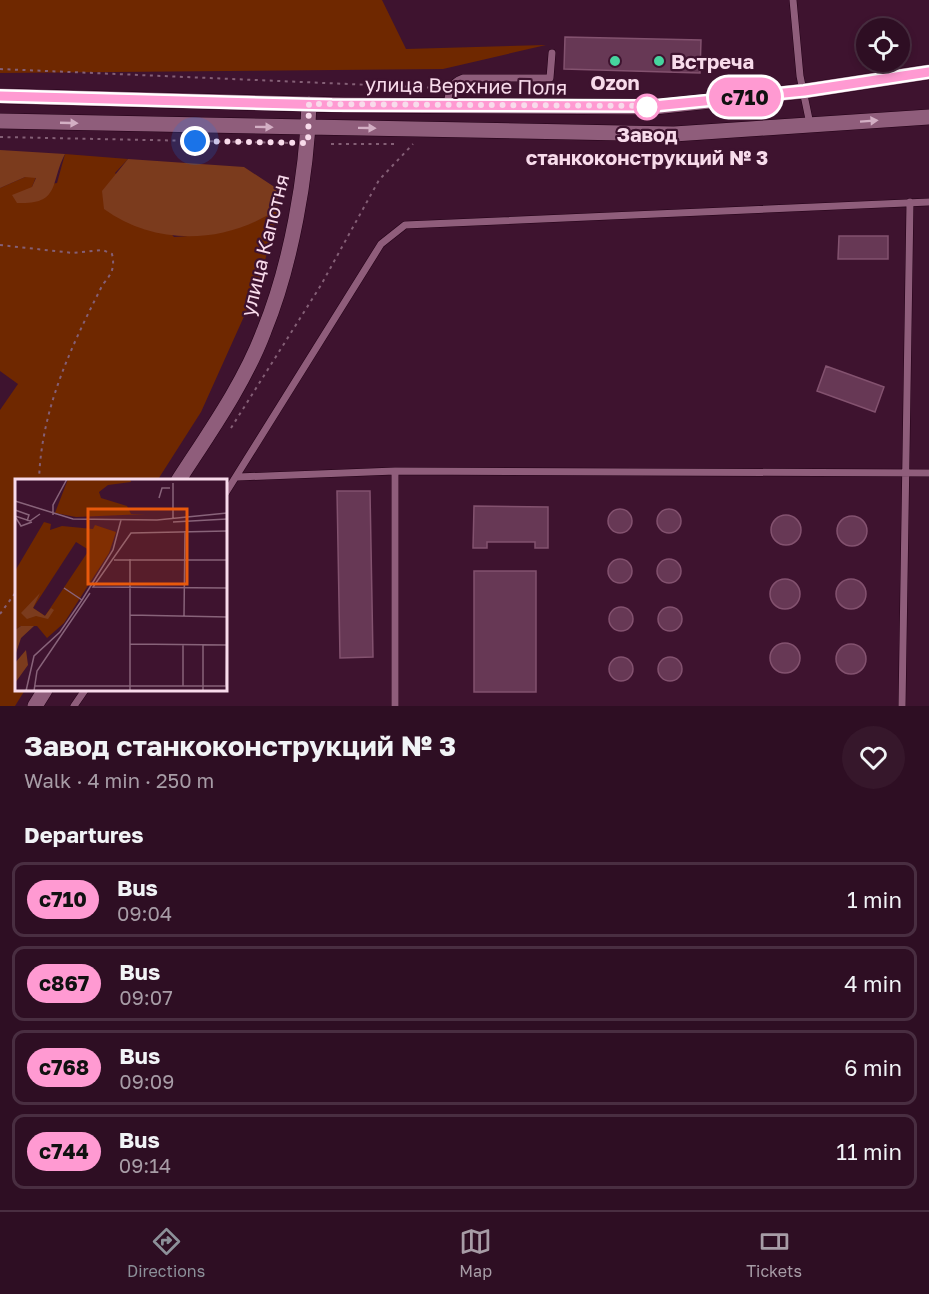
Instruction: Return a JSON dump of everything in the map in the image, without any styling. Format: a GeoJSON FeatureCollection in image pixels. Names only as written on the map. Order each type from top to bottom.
{"type":"FeatureCollection","features":[{"type":"Feature","properties":{"kind":"main road","name":"улица Верхние Поля"},"geometry":{"type":"LineString","coordinates":[[0,96],[309,104],[654,106],[804,91],[929,72]]}},
{"type":"Feature","properties":{"kind":"main road","name":"улица Капотня"},"geometry":{"type":"LineString","coordinates":[[179,479],[240,382],[264,333],[278,294],[307,162],[309,104]]}},
{"type":"Feature","properties":{"kind":"main road"},"geometry":{"type":"LineString","coordinates":[[0,121],[308,136],[674,134],[929,117]]}},
{"type":"Feature","properties":{"kind":"main road"},"geometry":{"type":"LineString","coordinates":[[35,706],[44,691]]}},
{"type":"Feature","properties":{"kind":"lane"},"geometry":{"type":"LineString","coordinates":[[794,0],[810,124]]}},
{"type":"Feature","properties":{"kind":"lane"},"geometry":{"type":"LineString","coordinates":[[447,106],[449,89],[454,81],[463,78],[550,78],[552,53]]}},
{"type":"Feature","properties":{"kind":"lane"},"geometry":{"type":"LineString","coordinates":[[902,706],[910,202]]}},
{"type":"Feature","properties":{"kind":"lane"},"geometry":{"type":"LineString","coordinates":[[226,494],[381,244],[405,225],[929,202]]}},
{"type":"Feature","properties":{"kind":"lane"},"geometry":{"type":"LineString","coordinates":[[238,477],[395,471],[929,473]]}},
{"type":"Feature","properties":{"kind":"lane"},"geometry":{"type":"LineString","coordinates":[[395,471],[395,706]]}},
{"type":"Feature","properties":{"kind":"lane"},"geometry":{"type":"LineString","coordinates":[[74,706],[84,691]]}},
{"type":"Feature","properties":{"kind":"path"},"geometry":{"type":"LineString","coordinates":[[0,69],[449,89]]}},
{"type":"Feature","properties":{"kind":"path"},"geometry":{"type":"LineString","coordinates":[[0,137],[308,136]]}},
{"type":"Feature","properties":{"kind":"path"},"geometry":{"type":"LineString","coordinates":[[225,436],[321,285],[379,180],[412,144]]}},
{"type":"Feature","properties":{"kind":"path"},"geometry":{"type":"LineString","coordinates":[[0,245],[73,253],[103,250],[112,254],[114,264],[59,374],[41,448],[39,479]]}},
{"type":"Feature","properties":{"kind":"path"},"geometry":{"type":"LineString","coordinates":[[0,614],[15,593]]}},
{"type":"Feature","properties":{"kind":"shaded area"},"geometry":{"type":"Polygon","coordinates":[[[0,0],[382,0],[406,49],[546,45],[443,69],[0,73],[0,0]]]}},
{"type":"Feature","properties":{"kind":"shaded area"},"geometry":{"type":"Polygon","coordinates":[[[0,150],[65,154],[48,196],[31,203],[17,203],[12,195],[32,187],[36,178],[25,177],[0,188],[0,150]]]}},
{"type":"Feature","properties":{"kind":"shaded area"},"geometry":{"type":"Polygon","coordinates":[[[65,154],[128,159],[115,173],[174,237],[229,230],[254,222],[279,208],[259,283],[201,412],[158,479],[15,479],[15,691],[24,691],[15,706],[0,706],[0,410],[18,384],[0,371],[0,188],[25,177],[36,177],[32,187],[57,183],[65,154]]]}},
{"type":"Feature","properties":{"kind":"shaded area"},"geometry":{"type":"Polygon","coordinates":[[[128,159],[244,167],[276,188],[279,208],[237,229],[214,234],[169,235],[146,230],[104,209],[102,191],[128,159]]]}},
{"type":"Feature","properties":{"kind":"building"},"geometry":{"type":"Polygon","coordinates":[[[565,37],[701,40],[700,73],[564,69],[565,37]]]}},
{"type":"Feature","properties":{"kind":"building"},"geometry":{"type":"Polygon","coordinates":[[[839,236],[888,236],[888,259],[838,259],[839,236]]]}},
{"type":"Feature","properties":{"kind":"building"},"geometry":{"type":"Polygon","coordinates":[[[826,366],[884,387],[875,412],[817,391],[826,366]]]}},
{"type":"Feature","properties":{"kind":"building"},"geometry":{"type":"Polygon","coordinates":[[[337,491],[370,491],[373,657],[340,658],[337,491]]]}},
{"type":"Feature","properties":{"kind":"building"},"geometry":{"type":"Polygon","coordinates":[[[474,506],[548,507],[548,548],[535,548],[535,542],[487,542],[487,548],[473,548],[474,506]]]}},
{"type":"Feature","properties":{"kind":"building"},"geometry":{"type":"Polygon","coordinates":[[[620,509],[629,512],[632,521],[629,530],[620,533],[611,530],[608,521],[611,512],[620,509]]]}},
{"type":"Feature","properties":{"kind":"building"},"geometry":{"type":"Polygon","coordinates":[[[669,509],[678,512],[681,521],[678,530],[669,533],[660,530],[657,521],[660,512],[669,509]]]}},
{"type":"Feature","properties":{"kind":"building"},"geometry":{"type":"Polygon","coordinates":[[[786,515],[797,519],[801,530],[797,541],[786,545],[775,541],[771,530],[775,519],[786,515]]]}},
{"type":"Feature","properties":{"kind":"building"},"geometry":{"type":"Polygon","coordinates":[[[852,516],[863,520],[867,531],[863,542],[852,546],[841,542],[837,531],[841,520],[852,516]]]}},
{"type":"Feature","properties":{"kind":"building"},"geometry":{"type":"Polygon","coordinates":[[[620,559],[629,562],[632,571],[629,580],[620,583],[611,580],[608,571],[611,562],[620,559]]]}},
{"type":"Feature","properties":{"kind":"building"},"geometry":{"type":"Polygon","coordinates":[[[669,559],[678,562],[681,571],[678,580],[669,583],[660,580],[657,571],[660,562],[669,559]]]}},
{"type":"Feature","properties":{"kind":"building"},"geometry":{"type":"Polygon","coordinates":[[[474,571],[536,571],[536,692],[474,692],[474,571]]]}},
{"type":"Feature","properties":{"kind":"building"},"geometry":{"type":"Polygon","coordinates":[[[785,579],[796,583],[800,594],[796,605],[785,609],[774,605],[770,594],[774,583],[785,579]]]}},
{"type":"Feature","properties":{"kind":"building"},"geometry":{"type":"Polygon","coordinates":[[[851,579],[862,583],[866,594],[862,605],[851,609],[840,605],[836,594],[840,583],[851,579]]]}},
{"type":"Feature","properties":{"kind":"building"},"geometry":{"type":"Polygon","coordinates":[[[621,607],[630,610],[633,619],[630,628],[621,631],[612,628],[609,619],[612,610],[621,607]]]}},
{"type":"Feature","properties":{"kind":"building"},"geometry":{"type":"Polygon","coordinates":[[[670,607],[679,610],[682,619],[679,628],[670,631],[661,628],[658,619],[661,610],[670,607]]]}},
{"type":"Feature","properties":{"kind":"building"},"geometry":{"type":"Polygon","coordinates":[[[785,643],[796,647],[800,658],[796,669],[785,673],[774,669],[770,658],[774,647],[785,643]]]}},
{"type":"Feature","properties":{"kind":"building"},"geometry":{"type":"Polygon","coordinates":[[[851,644],[862,648],[866,659],[862,670],[851,674],[840,670],[836,659],[840,648],[851,644]]]}},
{"type":"Feature","properties":{"kind":"building"},"geometry":{"type":"Polygon","coordinates":[[[621,657],[630,660],[633,669],[630,678],[621,681],[612,678],[609,669],[612,660],[621,657]]]}},
{"type":"Feature","properties":{"kind":"building"},"geometry":{"type":"Polygon","coordinates":[[[670,657],[679,660],[682,669],[679,678],[670,681],[661,678],[658,669],[661,660],[670,657]]]}},
{"type":"Feature","properties":{"kind":"bus line","name":"с710"},"geometry":{"type":"LineString","coordinates":[[0,96],[332,105],[654,106],[804,91],[929,72]]}},
{"type":"Feature","properties":{"kind":"place","name":"Ozon"},"geometry":{"type":"Point","coordinates":[615,61]}},
{"type":"Feature","properties":{"kind":"place","name":"Встреча"},"geometry":{"type":"Point","coordinates":[659,61]}},
{"type":"Feature","properties":{"kind":"place","name":"Завод станкоконструкций № 3"},"geometry":{"type":"Point","coordinates":[647,107]}},
{"type":"Feature","properties":{"kind":"route"},"geometry":{"type":"LineString","coordinates":[[195,141],[308,143],[309,104],[654,106],[647,107]]}}]}
